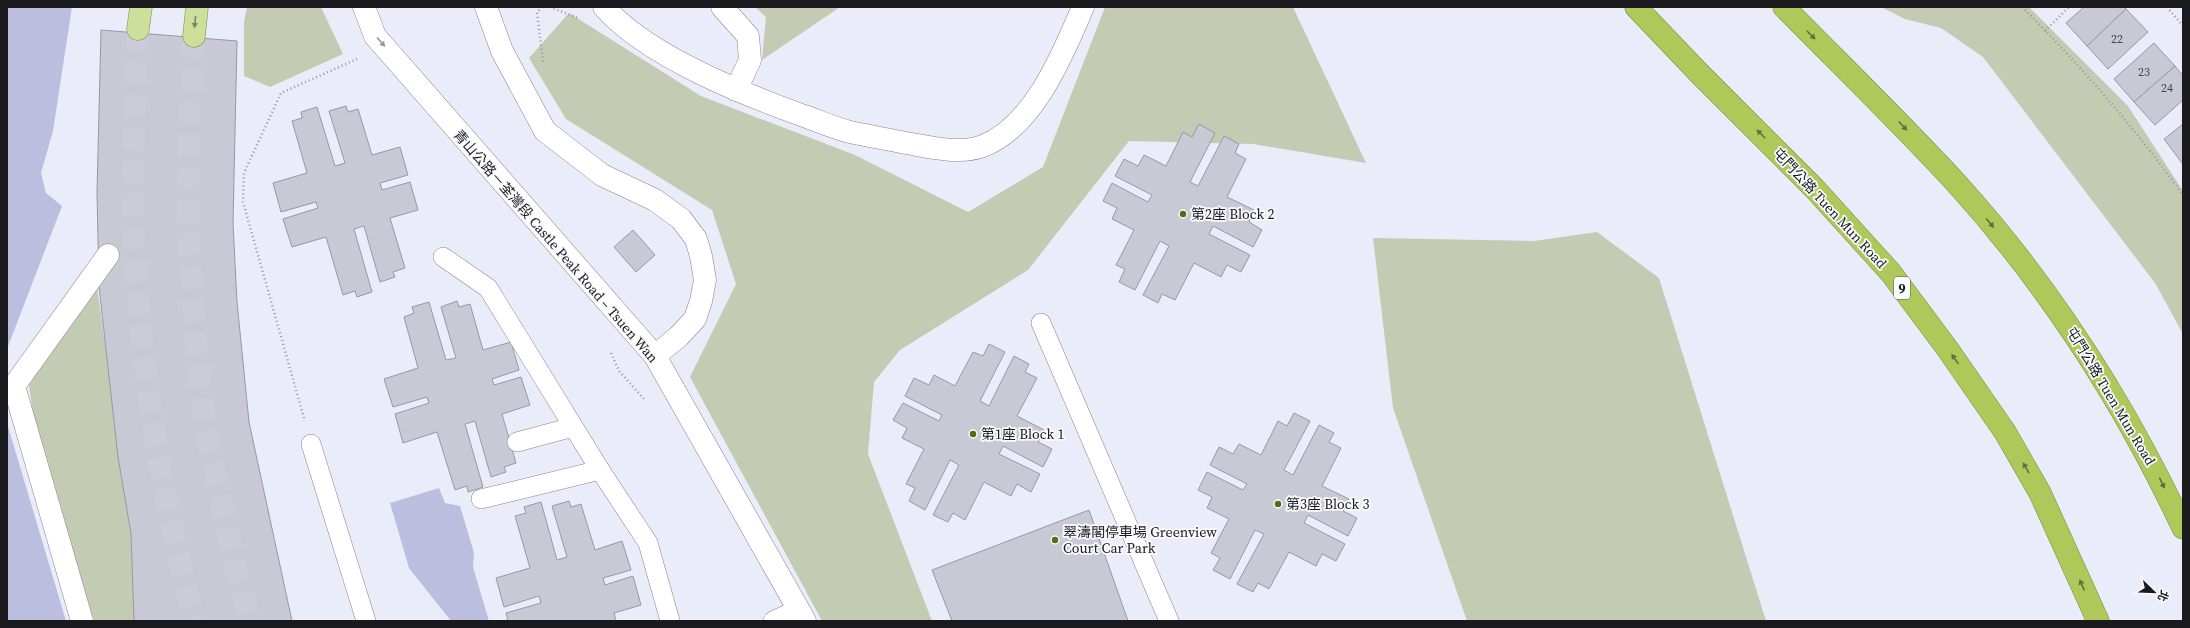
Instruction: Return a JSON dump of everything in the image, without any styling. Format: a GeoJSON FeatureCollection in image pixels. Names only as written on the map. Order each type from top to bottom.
{"type":"FeatureCollection","features":[{"type":"Feature","properties":{"kind":"highway","name":"屯門公路 Tuen Mun Road"},"geometry":{"type":"LineString","coordinates":[[1636,7],[1698,72],[1814,188],[1891,273],[1949,351],[2006,432],[2040,493],[2098,621]]}},
{"type":"Feature","properties":{"kind":"highway","name":"屯門公路 Tuen Mun Road"},"geometry":{"type":"LineString","coordinates":[[1784,7],[1902,125],[1959,186],[2015,253],[2068,324],[2118,402],[2161,480],[2183,528]]}},
{"type":"Feature","properties":{"kind":"main road"},"geometry":{"type":"LineString","coordinates":[[138,29],[141,7]]}},
{"type":"Feature","properties":{"kind":"main road"},"geometry":{"type":"LineString","coordinates":[[194,36],[197,7]]}},
{"type":"Feature","properties":{"kind":"street","name":"青山公路－荃灣段 Castle Peak Road – Tsuen Wan"},"geometry":{"type":"LineString","coordinates":[[364,7],[376,36],[655,356],[801,615]]}},
{"type":"Feature","properties":{"kind":"street"},"geometry":{"type":"LineString","coordinates":[[486,7],[502,51],[545,130],[602,175],[655,200],[681,219],[696,239],[701,256],[705,280],[701,301],[695,319],[679,336],[655,356]]}},
{"type":"Feature","properties":{"kind":"street"},"geometry":{"type":"LineString","coordinates":[[604,7],[641,40],[736,90],[848,132],[958,151],[983,146],[1006,133],[1035,101],[1061,57],[1083,7]]}},
{"type":"Feature","properties":{"kind":"street"},"geometry":{"type":"LineString","coordinates":[[722,7],[748,36],[750,60],[736,90]]}},
{"type":"Feature","properties":{"kind":"street"},"geometry":{"type":"LineString","coordinates":[[82,621],[14,386],[108,255]]}},
{"type":"Feature","properties":{"kind":"lane"},"geometry":{"type":"LineString","coordinates":[[443,257],[488,288],[573,427],[648,543],[670,621]]}},
{"type":"Feature","properties":{"kind":"lane"},"geometry":{"type":"LineString","coordinates":[[1041,323],[1169,621]]}},
{"type":"Feature","properties":{"kind":"lane"},"geometry":{"type":"LineString","coordinates":[[517,442],[573,427]]}},
{"type":"Feature","properties":{"kind":"lane"},"geometry":{"type":"LineString","coordinates":[[311,444],[366,621]]}},
{"type":"Feature","properties":{"kind":"lane"},"geometry":{"type":"LineString","coordinates":[[481,499],[600,470]]}},
{"type":"Feature","properties":{"kind":"lane"},"geometry":{"type":"LineString","coordinates":[[773,621],[801,615]]}},
{"type":"Feature","properties":{"kind":"path"},"geometry":{"type":"LineString","coordinates":[[2022,7],[2129,125],[2183,194]]}},
{"type":"Feature","properties":{"kind":"path"},"geometry":{"type":"LineString","coordinates":[[2045,31],[2069,7]]}},
{"type":"Feature","properties":{"kind":"path"},"geometry":{"type":"LineString","coordinates":[[2166,7],[2183,26]]}},
{"type":"Feature","properties":{"kind":"path"},"geometry":{"type":"LineString","coordinates":[[311,444],[243,202],[244,173],[281,94],[360,58]]}},
{"type":"Feature","properties":{"kind":"path"},"geometry":{"type":"LineString","coordinates":[[609,349],[619,371],[646,402]]}},
{"type":"Feature","properties":{"kind":"green space"},"geometry":{"type":"Polygon","coordinates":[[[247,7],[321,7],[343,54],[270,87],[244,76],[244,22],[247,7]]]}},
{"type":"Feature","properties":{"kind":"green space"},"geometry":{"type":"Polygon","coordinates":[[[755,7],[840,7],[762,60],[766,17],[755,7]]]}},
{"type":"Feature","properties":{"kind":"green space"},"geometry":{"type":"Polygon","coordinates":[[[1105,7],[1293,7],[1366,163],[1253,144],[1129,141],[1028,270],[900,350],[874,382],[868,454],[932,621],[822,621],[690,377],[736,284],[712,210],[566,119],[529,58],[569,13],[701,96],[855,155],[968,212],[1043,167],[1105,7]]]}},
{"type":"Feature","properties":{"kind":"green space"},"geometry":{"type":"Polygon","coordinates":[[[1881,7],[2029,7],[2128,106],[2183,191],[2183,334],[2155,283],[1983,57],[1941,28],[1905,19],[1881,7]]]}},
{"type":"Feature","properties":{"kind":"green space"},"geometry":{"type":"Polygon","coordinates":[[[1597,232],[1659,278],[1766,621],[1467,621],[1393,408],[1373,238],[1534,241],[1597,232]]]}},
{"type":"Feature","properties":{"kind":"green space"},"geometry":{"type":"Polygon","coordinates":[[[96,279],[131,534],[134,621],[94,621],[65,526],[40,464],[29,385],[96,279]]]}},
{"type":"Feature","properties":{"kind":"water"},"geometry":{"type":"Polygon","coordinates":[[[7,7],[72,7],[53,131],[41,173],[46,193],[62,206],[7,349],[7,7]]]}},
{"type":"Feature","properties":{"kind":"water"},"geometry":{"type":"Polygon","coordinates":[[[7,423],[66,621],[7,621],[7,423]]]}},
{"type":"Feature","properties":{"kind":"water"},"geometry":{"type":"Polygon","coordinates":[[[439,488],[445,503],[460,506],[474,553],[473,567],[489,621],[451,621],[409,568],[390,503],[439,488]]]}},
{"type":"Feature","properties":{"kind":"building"},"geometry":{"type":"Polygon","coordinates":[[[2084,7],[2124,7],[2126,9],[2087,46],[2066,23],[2084,7]]]}},
{"type":"Feature","properties":{"kind":"building"},"geometry":{"type":"Polygon","coordinates":[[[2126,9],[2148,32],[2108,69],[2087,46],[2126,9]]]}},
{"type":"Feature","properties":{"kind":"building"},"geometry":{"type":"Polygon","coordinates":[[[101,30],[237,41],[233,223],[237,302],[249,422],[292,621],[134,621],[131,534],[118,457],[99,287],[97,192],[101,30]]]}},
{"type":"Feature","properties":{"kind":"building"},"geometry":{"type":"Polygon","coordinates":[[[2154,43],[2175,66],[2134,102],[2114,79],[2154,43]]]}},
{"type":"Feature","properties":{"kind":"building"},"geometry":{"type":"Polygon","coordinates":[[[2175,66],[2183,76],[2183,100],[2155,125],[2134,102],[2175,66]]]}},
{"type":"Feature","properties":{"kind":"building"},"geometry":{"type":"Polygon","coordinates":[[[346,106],[348,112],[358,109],[372,155],[400,147],[408,175],[380,183],[382,190],[410,182],[418,210],[390,218],[405,268],[393,272],[395,277],[380,282],[364,226],[354,229],[372,292],[357,297],[355,291],[343,295],[326,237],[292,247],[283,219],[318,208],[316,202],[281,212],[273,183],[307,173],[292,121],[302,118],[301,112],[317,107],[335,166],[345,163],[329,111],[346,106]]]}},
{"type":"Feature","properties":{"kind":"building","name":"第2座 Block 2"},"geometry":{"type":"Polygon","coordinates":[[[1199,124],[1215,133],[1190,182],[1198,186],[1224,136],[1239,144],[1235,153],[1246,159],[1227,197],[1254,210],[1249,222],[1262,230],[1253,247],[1213,226],[1209,234],[1250,255],[1241,272],[1227,265],[1221,277],[1194,263],[1175,300],[1162,294],[1158,303],[1143,295],[1169,246],[1160,241],[1135,290],[1119,282],[1125,269],[1116,265],[1134,230],[1112,219],[1117,208],[1103,201],[1112,183],[1148,202],[1152,195],[1115,176],[1124,159],[1138,166],[1144,155],[1166,166],[1183,132],[1192,137],[1199,124]]]}},
{"type":"Feature","properties":{"kind":"building"},"geometry":{"type":"Polygon","coordinates":[[[2183,124],[2183,163],[2182,163],[2164,139],[2183,124]]]}},
{"type":"Feature","properties":{"kind":"building"},"geometry":{"type":"Polygon","coordinates":[[[633,230],[655,255],[636,272],[614,247],[633,230]]]}},
{"type":"Feature","properties":{"kind":"building"},"geometry":{"type":"Polygon","coordinates":[[[457,301],[459,307],[470,304],[483,350],[511,342],[519,370],[492,379],[494,385],[521,377],[530,405],[502,414],[516,463],[504,467],[506,472],[491,477],[475,421],[465,424],[483,487],[468,492],[467,486],[455,490],[437,432],[403,443],[395,414],[429,403],[427,397],[393,407],[384,379],[418,368],[404,317],[414,313],[412,307],[429,302],[446,360],[456,358],[441,307],[457,301]]]}},
{"type":"Feature","properties":{"kind":"building","name":"第1座 Block 1"},"geometry":{"type":"Polygon","coordinates":[[[989,344],[1005,352],[980,401],[989,406],[1014,356],[1029,364],[1025,372],[1037,378],[1017,416],[1044,430],[1038,442],[1052,449],[1043,467],[1003,446],[999,454],[1040,474],[1031,492],[1017,484],[1011,496],[984,482],[965,520],[953,513],[948,522],[933,515],[959,465],[950,460],[925,510],[909,501],[915,488],[906,484],[924,449],[902,438],[907,428],[893,420],[903,403],[939,421],[942,415],[905,396],[914,378],[929,385],[934,375],[955,386],[973,352],[983,356],[989,344]]]}},
{"type":"Feature","properties":{"kind":"building","name":"第3座 Block 3"},"geometry":{"type":"Polygon","coordinates":[[[1294,413],[1310,421],[1284,470],[1293,475],[1319,425],[1334,433],[1329,442],[1341,448],[1322,486],[1349,499],[1343,511],[1357,518],[1348,536],[1308,515],[1304,523],[1345,544],[1336,561],[1322,554],[1316,566],[1289,552],[1269,589],[1258,583],[1253,592],[1237,584],[1264,534],[1255,530],[1230,579],[1213,570],[1220,558],[1211,553],[1229,519],[1207,508],[1212,497],[1198,490],[1207,472],[1243,490],[1247,484],[1210,465],[1219,447],[1233,454],[1239,444],[1261,455],[1278,421],[1287,426],[1294,413]]]}},
{"type":"Feature","properties":{"kind":"building"},"geometry":{"type":"Polygon","coordinates":[[[569,501],[571,507],[581,504],[595,550],[622,541],[631,570],[603,578],[605,585],[633,576],[641,605],[614,613],[616,621],[508,621],[506,613],[541,603],[539,596],[504,607],[496,578],[530,568],[515,516],[526,513],[524,507],[541,502],[557,560],[567,557],[552,506],[569,501]]]}},
{"type":"Feature","properties":{"kind":"building","name":"翠濤閣停車場 Greenview Court Car Park"},"geometry":{"type":"Polygon","coordinates":[[[1089,510],[1128,621],[952,621],[932,570],[1089,510]]]}},
{"type":"Feature","properties":{"kind":"tunnel"},"geometry":{"type":"LineString","coordinates":[[138,29],[133,190],[137,291],[147,386],[154,434],[172,528],[195,621]]}},
{"type":"Feature","properties":{"kind":"tunnel"},"geometry":{"type":"LineString","coordinates":[[194,36],[189,133],[188,234],[195,332],[206,431],[235,565],[250,621]]}},
{"type":"Feature","properties":{"kind":"place","name":"第2座 Block 2"},"geometry":{"type":"Point","coordinates":[1183,214]}},
{"type":"Feature","properties":{"kind":"place","name":"第1座 Block 1"},"geometry":{"type":"Point","coordinates":[973,434]}},
{"type":"Feature","properties":{"kind":"place","name":"第3座 Block 3"},"geometry":{"type":"Point","coordinates":[1278,504]}},
{"type":"Feature","properties":{"kind":"place","name":"翠濤閣停車場 Greenview Court Car Park"},"geometry":{"type":"Point","coordinates":[1055,540]}}]}
